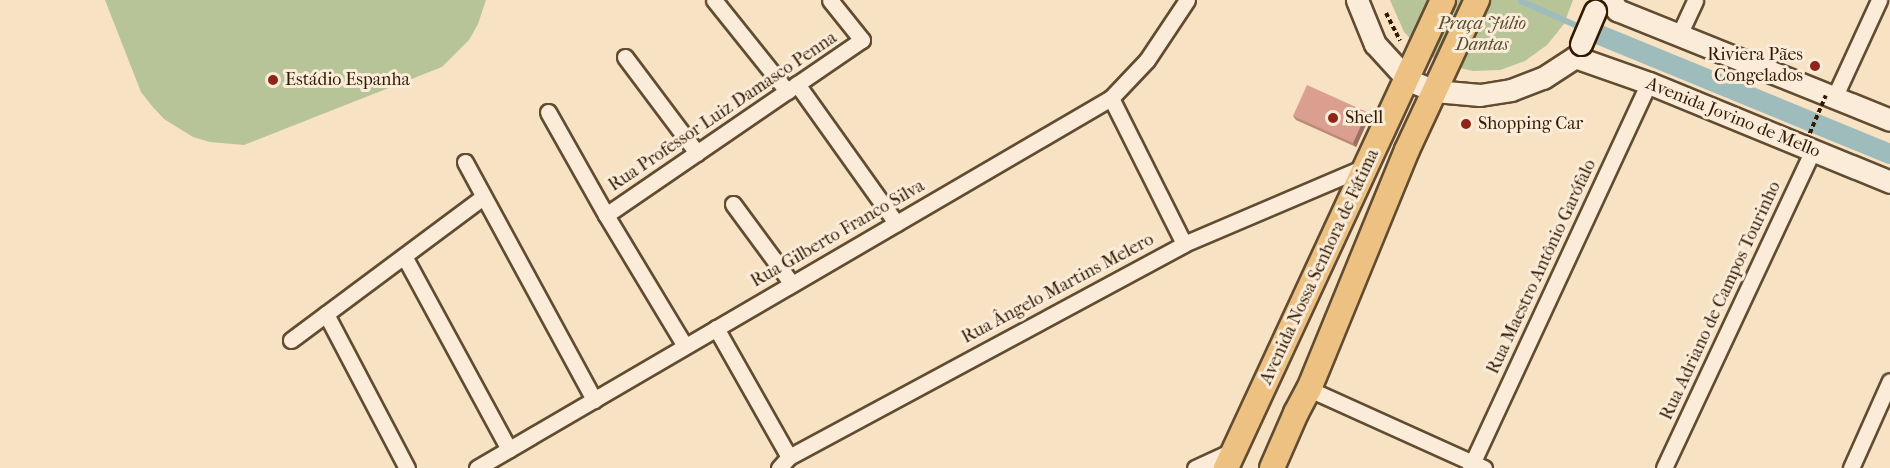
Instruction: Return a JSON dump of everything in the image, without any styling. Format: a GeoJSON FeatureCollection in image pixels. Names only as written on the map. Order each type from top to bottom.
{"type":"FeatureCollection","features":[{"type":"Feature","properties":{"kind":"main road"},"geometry":{"type":"LineString","coordinates":[[1357,0],[1375,44],[1408,80],[1435,92],[1480,95],[1511,90],[1543,78],[1578,50],[1602,4],[1890,120]]}},
{"type":"Feature","properties":{"kind":"main road","name":"Avenida Nossa Senhora de Fátima"},"geometry":{"type":"LineString","coordinates":[[1230,459],[1408,80],[1443,0]]}},
{"type":"Feature","properties":{"kind":"main road","name":"Avenida Nossa Senhora de Fátima"},"geometry":{"type":"LineString","coordinates":[[1272,468],[1296,412],[1309,389],[1407,150],[1477,0]]}},
{"type":"Feature","properties":{"kind":"main road","name":"Avenida Jovino de Mello"},"geometry":{"type":"LineString","coordinates":[[1578,50],[1648,83],[1890,182]]}},
{"type":"Feature","properties":{"kind":"street"},"geometry":{"type":"LineString","coordinates":[[714,0],[792,88],[896,223]]}},
{"type":"Feature","properties":{"kind":"street","name":"Rua Professor Luiz Damasco Penna"},"geometry":{"type":"LineString","coordinates":[[606,215],[862,40],[830,0]]}},
{"type":"Feature","properties":{"kind":"street","name":"Rua Gilberto Franco Silva"},"geometry":{"type":"LineString","coordinates":[[477,468],[1112,98],[1147,60],[1187,0]]}},
{"type":"Feature","properties":{"kind":"street"},"geometry":{"type":"LineString","coordinates":[[1679,35],[1695,0]]}},
{"type":"Feature","properties":{"kind":"street"},"geometry":{"type":"LineString","coordinates":[[1830,96],[1879,0]]}},
{"type":"Feature","properties":{"kind":"street"},"geometry":{"type":"LineString","coordinates":[[625,57],[697,153]]}},
{"type":"Feature","properties":{"kind":"street","name":"Rua Maestro Antônio Garófalo"},"geometry":{"type":"LineString","coordinates":[[1475,466],[1648,83]]}},
{"type":"Feature","properties":{"kind":"street"},"geometry":{"type":"LineString","coordinates":[[1112,98],[1184,244]]}},
{"type":"Feature","properties":{"kind":"street"},"geometry":{"type":"LineString","coordinates":[[548,112],[606,215],[685,346]]}},
{"type":"Feature","properties":{"kind":"street","name":"Rua Adriano de Campos Tourinho"},"geometry":{"type":"LineString","coordinates":[[1664,468],[1808,148]]}},
{"type":"Feature","properties":{"kind":"street"},"geometry":{"type":"LineString","coordinates":[[465,162],[594,400]]}},
{"type":"Feature","properties":{"kind":"street","name":"Rua Ângelo Martins Melero"},"geometry":{"type":"LineString","coordinates":[[784,463],[1184,244],[1367,166]]}},
{"type":"Feature","properties":{"kind":"street"},"geometry":{"type":"LineString","coordinates":[[291,340],[483,197]]}},
{"type":"Feature","properties":{"kind":"street"},"geometry":{"type":"LineString","coordinates":[[733,204],[792,284]]}},
{"type":"Feature","properties":{"kind":"street"},"geometry":{"type":"LineString","coordinates":[[404,256],[509,449]]}},
{"type":"Feature","properties":{"kind":"street"},"geometry":{"type":"LineString","coordinates":[[326,314],[407,468]]}},
{"type":"Feature","properties":{"kind":"street"},"geometry":{"type":"LineString","coordinates":[[716,328],[784,463]]}},
{"type":"Feature","properties":{"kind":"street"},"geometry":{"type":"LineString","coordinates":[[1851,468],[1890,381]]}},
{"type":"Feature","properties":{"kind":"street"},"geometry":{"type":"LineString","coordinates":[[1309,389],[1475,466]]}},
{"type":"Feature","properties":{"kind":"street"},"geometry":{"type":"LineString","coordinates":[[1195,468],[1230,459]]}},
{"type":"Feature","properties":{"kind":"path"},"geometry":{"type":"LineString","coordinates":[[1808,148],[1830,96]]}},
{"type":"Feature","properties":{"kind":"green space","name":"Estádio Espanha"},"geometry":{"type":"Polygon","coordinates":[[[105,0],[486,0],[478,24],[469,40],[442,67],[244,145],[210,142],[193,137],[164,119],[141,92],[105,0]]]}},
{"type":"Feature","properties":{"kind":"green space","name":"Praça Júlio Dantas"},"geometry":{"type":"Polygon","coordinates":[[[1390,0],[1573,0],[1564,24],[1547,45],[1525,61],[1500,70],[1473,71],[1447,65],[1423,52],[1404,32],[1390,0]]]}},
{"type":"Feature","properties":{"kind":"building","name":"Shell"},"geometry":{"type":"Polygon","coordinates":[[[1307,85],[1367,112],[1353,143],[1293,116],[1307,85]]]}},
{"type":"Feature","properties":{"kind":"waterway"},"geometry":{"type":"LineString","coordinates":[[1521,1],[1584,29]]}},
{"type":"Feature","properties":{"kind":"waterway"},"geometry":{"type":"LineString","coordinates":[[1590,31],[1890,154]]}},
{"type":"Feature","properties":{"kind":"place","name":"Riviera Pães Congelados"},"geometry":{"type":"Point","coordinates":[1815,66]}},
{"type":"Feature","properties":{"kind":"place","name":"Estádio Espanha"},"geometry":{"type":"Point","coordinates":[273,80]}},
{"type":"Feature","properties":{"kind":"place","name":"Shell"},"geometry":{"type":"Point","coordinates":[1333,118]}},
{"type":"Feature","properties":{"kind":"place","name":"Shopping Car"},"geometry":{"type":"Point","coordinates":[1466,124]}}]}
